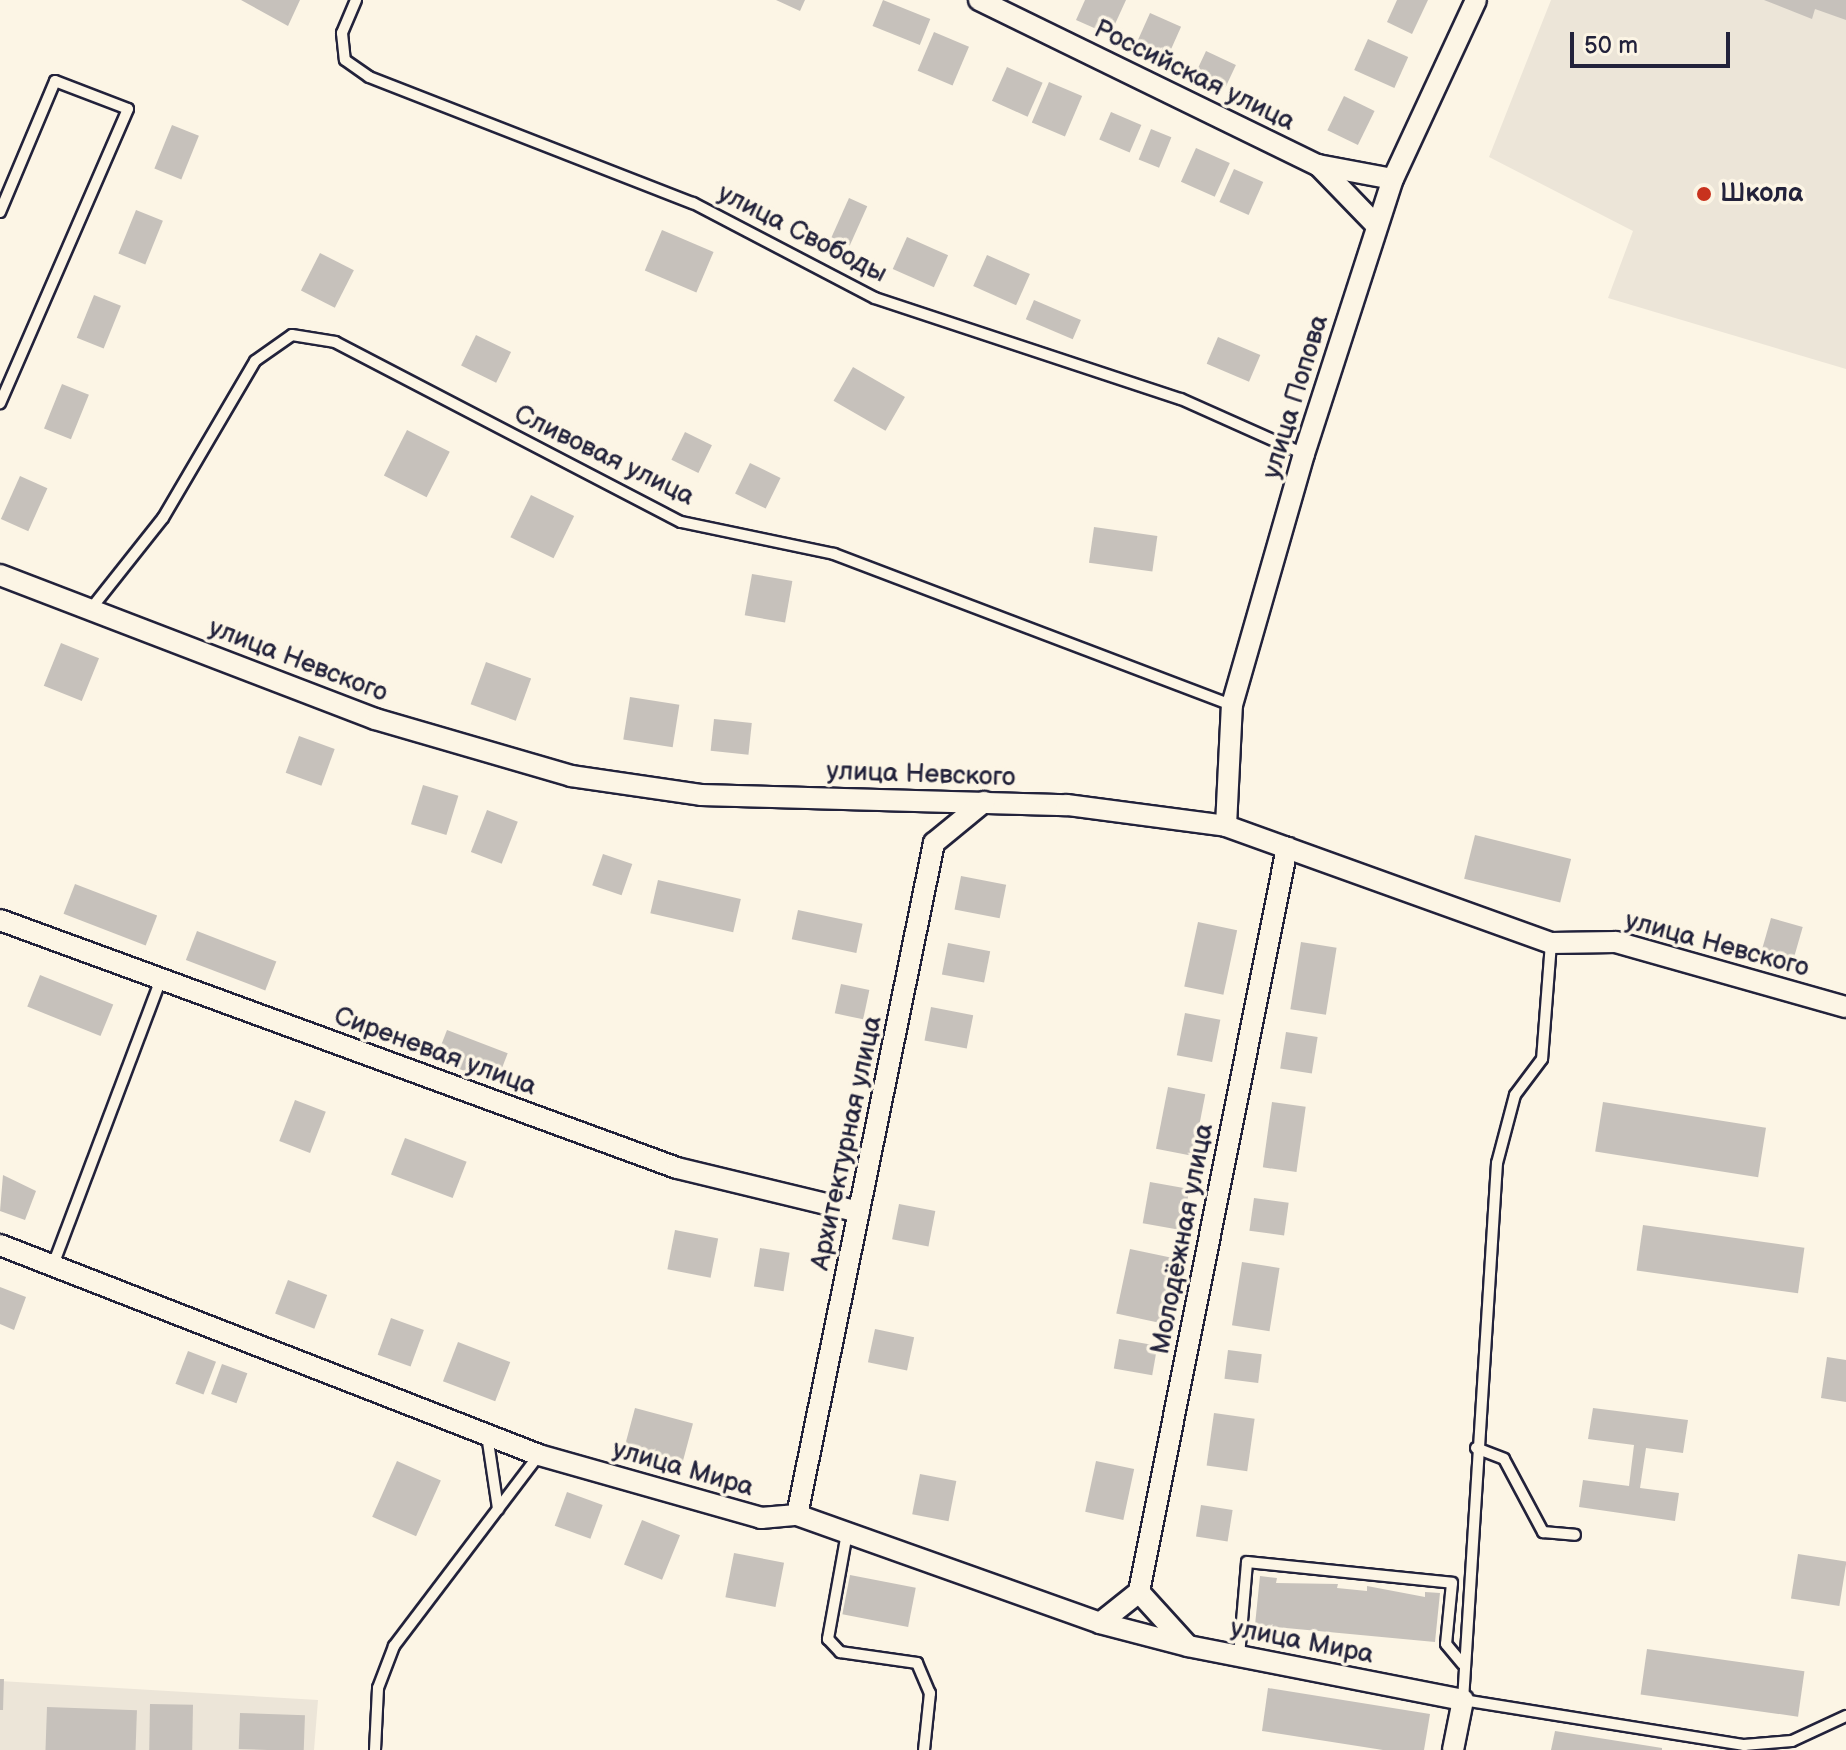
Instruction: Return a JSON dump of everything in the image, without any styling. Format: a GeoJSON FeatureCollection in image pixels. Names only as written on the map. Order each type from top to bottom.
{"type":"FeatureCollection","features":[{"type":"Feature","properties":{"kind":"street","name":"Российская улица"},"geometry":{"type":"LineString","coordinates":[[979,0],[1318,165],[1393,179]]}},
{"type":"Feature","properties":{"kind":"street","name":"улица Попова"},"geometry":{"type":"LineString","coordinates":[[1226,826],[1232,705],[1304,454],[1393,179],[1476,0]]}},
{"type":"Feature","properties":{"kind":"street"},"geometry":{"type":"LineString","coordinates":[[1318,165],[1377,226]]}},
{"type":"Feature","properties":{"kind":"street","name":"улица Невского"},"geometry":{"type":"LineString","coordinates":[[0,575],[375,719],[571,776],[701,795],[1067,805],[1226,826],[1551,943],[1616,942],[1846,1007]]}},
{"type":"Feature","properties":{"kind":"street","name":"Архитектурная улица"},"geometry":{"type":"LineString","coordinates":[[797,1515],[934,843],[984,802]]}},
{"type":"Feature","properties":{"kind":"street","name":"Молодёжная улица"},"geometry":{"type":"LineString","coordinates":[[1139,1592],[1287,848]]}},
{"type":"Feature","properties":{"kind":"street","name":"Сиреневая улица"},"geometry":{"type":"LineString","coordinates":[[0,920],[677,1168],[859,1212]]}},
{"type":"Feature","properties":{"kind":"street","name":"улица Мира"},"geometry":{"type":"LineString","coordinates":[[0,1245],[539,1455],[761,1518],[797,1515],[1100,1623],[1188,1646],[1463,1700]]}},
{"type":"Feature","properties":{"kind":"street"},"geometry":{"type":"LineString","coordinates":[[1100,1623],[1139,1592],[1188,1646]]}},
{"type":"Feature","properties":{"kind":"street"},"geometry":{"type":"LineString","coordinates":[[1453,1750],[1463,1700]]}},
{"type":"Feature","properties":{"kind":"lane","name":"улица Свободы"},"geometry":{"type":"LineString","coordinates":[[356,0],[342,33],[345,60],[369,77],[693,203],[875,298],[1181,399],[1304,454]]}},
{"type":"Feature","properties":{"kind":"lane"},"geometry":{"type":"LineString","coordinates":[[0,212],[55,81],[128,109],[0,403]]}},
{"type":"Feature","properties":{"kind":"lane","name":"Сливовая улица"},"geometry":{"type":"LineString","coordinates":[[90,610],[163,518],[255,361],[292,335],[335,342],[681,522],[834,554],[1232,705]]}},
{"type":"Feature","properties":{"kind":"lane"},"geometry":{"type":"LineString","coordinates":[[1551,943],[1542,1059],[1515,1095],[1497,1163],[1476,1448],[1463,1700],[1744,1745],[1792,1741],[1846,1716]]}},
{"type":"Feature","properties":{"kind":"lane"},"geometry":{"type":"LineString","coordinates":[[53,1265],[161,979]]}},
{"type":"Feature","properties":{"kind":"lane"},"geometry":{"type":"LineString","coordinates":[[487,1435],[498,1509]]}},
{"type":"Feature","properties":{"kind":"lane"},"geometry":{"type":"LineString","coordinates":[[1476,1448],[1504,1459],[1543,1532],[1575,1535]]}},
{"type":"Feature","properties":{"kind":"lane"},"geometry":{"type":"LineString","coordinates":[[375,1750],[378,1688],[394,1646],[539,1455]]}},
{"type":"Feature","properties":{"kind":"lane"},"geometry":{"type":"LineString","coordinates":[[847,1533],[828,1639],[840,1652],[917,1663],[930,1693],[924,1750]]}},
{"type":"Feature","properties":{"kind":"lane"},"geometry":{"type":"LineString","coordinates":[[1239,1656],[1247,1562],[1452,1583],[1446,1644],[1463,1664]]}},
{"type":"Feature","properties":{"kind":"shaded area","name":"Школа"},"geometry":{"type":"Polygon","coordinates":[[[1551,0],[1846,0],[1846,369],[1608,298],[1633,231],[1489,157],[1551,0]]]}},
{"type":"Feature","properties":{"kind":"shaded area"},"geometry":{"type":"Polygon","coordinates":[[[0,1681],[318,1700],[314,1750],[0,1750],[0,1681]]]}},
{"type":"Feature","properties":{"kind":"building"},"geometry":{"type":"Polygon","coordinates":[[[241,0],[300,0],[288,26],[241,0]]]}},
{"type":"Feature","properties":{"kind":"building"},"geometry":{"type":"Polygon","coordinates":[[[776,0],[805,0],[800,11],[776,0]]]}},
{"type":"Feature","properties":{"kind":"building"},"geometry":{"type":"Polygon","coordinates":[[[883,0],[930,19],[920,45],[873,26],[883,0]]]}},
{"type":"Feature","properties":{"kind":"building"},"geometry":{"type":"Polygon","coordinates":[[[1085,0],[1126,0],[1110,35],[1076,20],[1085,0]]]}},
{"type":"Feature","properties":{"kind":"building"},"geometry":{"type":"Polygon","coordinates":[[[1397,0],[1428,0],[1412,34],[1387,22],[1397,0]]]}},
{"type":"Feature","properties":{"kind":"building"},"geometry":{"type":"Polygon","coordinates":[[[1764,0],[1846,0],[1846,20],[1815,9],[1812,19],[1764,0]]]}},
{"type":"Feature","properties":{"kind":"building"},"geometry":{"type":"Polygon","coordinates":[[[1150,13],[1181,27],[1165,63],[1134,50],[1150,13]]]}},
{"type":"Feature","properties":{"kind":"building"},"geometry":{"type":"Polygon","coordinates":[[[934,32],[969,47],[953,86],[918,71],[934,32]]]}},
{"type":"Feature","properties":{"kind":"building"},"geometry":{"type":"Polygon","coordinates":[[[1368,39],[1408,57],[1394,88],[1354,70],[1368,39]]]}},
{"type":"Feature","properties":{"kind":"building"},"geometry":{"type":"Polygon","coordinates":[[[1206,51],[1236,65],[1226,87],[1196,73],[1206,51]]]}},
{"type":"Feature","properties":{"kind":"building"},"geometry":{"type":"Polygon","coordinates":[[[1007,67],[1043,83],[1028,117],[992,101],[1007,67]]]}},
{"type":"Feature","properties":{"kind":"building"},"geometry":{"type":"Polygon","coordinates":[[[1049,82],[1082,96],[1065,137],[1032,123],[1049,82]]]}},
{"type":"Feature","properties":{"kind":"building"},"geometry":{"type":"Polygon","coordinates":[[[1344,96],[1375,111],[1358,145],[1327,130],[1344,96]]]}},
{"type":"Feature","properties":{"kind":"building"},"geometry":{"type":"Polygon","coordinates":[[[1111,112],[1141,125],[1130,153],[1099,140],[1111,112]]]}},
{"type":"Feature","properties":{"kind":"building"},"geometry":{"type":"Polygon","coordinates":[[[172,125],[199,136],[181,179],[154,169],[172,125]]]}},
{"type":"Feature","properties":{"kind":"building"},"geometry":{"type":"Polygon","coordinates":[[[1151,129],[1171,137],[1159,168],[1139,160],[1151,129]]]}},
{"type":"Feature","properties":{"kind":"building"},"geometry":{"type":"Polygon","coordinates":[[[1196,148],[1230,163],[1215,197],[1181,182],[1196,148]]]}},
{"type":"Feature","properties":{"kind":"building"},"geometry":{"type":"Polygon","coordinates":[[[1234,169],[1263,182],[1249,215],[1219,202],[1234,169]]]}},
{"type":"Feature","properties":{"kind":"building"},"geometry":{"type":"Polygon","coordinates":[[[849,198],[867,206],[850,245],[832,237],[849,198]]]}},
{"type":"Feature","properties":{"kind":"building"},"geometry":{"type":"Polygon","coordinates":[[[136,210],[163,221],[145,264],[118,254],[136,210]]]}},
{"type":"Feature","properties":{"kind":"building"},"geometry":{"type":"Polygon","coordinates":[[[662,230],[714,252],[696,292],[645,271],[662,230]]]}},
{"type":"Feature","properties":{"kind":"building"},"geometry":{"type":"Polygon","coordinates":[[[907,237],[948,255],[934,287],[893,269],[907,237]]]}},
{"type":"Feature","properties":{"kind":"building"},"geometry":{"type":"Polygon","coordinates":[[[320,253],[354,270],[335,308],[301,290],[320,253]]]}},
{"type":"Feature","properties":{"kind":"building"},"geometry":{"type":"Polygon","coordinates":[[[987,255],[1030,274],[1016,305],[973,286],[987,255]]]}},
{"type":"Feature","properties":{"kind":"building"},"geometry":{"type":"Polygon","coordinates":[[[94,295],[121,306],[104,349],[77,338],[94,295]]]}},
{"type":"Feature","properties":{"kind":"building"},"geometry":{"type":"Polygon","coordinates":[[[1034,300],[1081,320],[1073,339],[1026,319],[1034,300]]]}},
{"type":"Feature","properties":{"kind":"building"},"geometry":{"type":"Polygon","coordinates":[[[476,335],[511,352],[496,383],[461,366],[476,335]]]}},
{"type":"Feature","properties":{"kind":"building"},"geometry":{"type":"Polygon","coordinates":[[[1218,337],[1260,355],[1249,382],[1207,364],[1218,337]]]}},
{"type":"Feature","properties":{"kind":"building"},"geometry":{"type":"Polygon","coordinates":[[[853,367],[905,397],[885,431],[834,401],[853,367]]]}},
{"type":"Feature","properties":{"kind":"building"},"geometry":{"type":"Polygon","coordinates":[[[62,384],[89,395],[71,439],[44,429],[62,384]]]}},
{"type":"Feature","properties":{"kind":"building"},"geometry":{"type":"Polygon","coordinates":[[[407,430],[450,452],[427,497],[384,475],[407,430]]]}},
{"type":"Feature","properties":{"kind":"building"},"geometry":{"type":"Polygon","coordinates":[[[685,432],[712,445],[698,473],[671,460],[685,432]]]}},
{"type":"Feature","properties":{"kind":"building"},"geometry":{"type":"Polygon","coordinates":[[[750,463],[781,478],[766,508],[735,494],[750,463]]]}},
{"type":"Feature","properties":{"kind":"building"},"geometry":{"type":"Polygon","coordinates":[[[20,476],[47,488],[28,531],[1,519],[20,476]]]}},
{"type":"Feature","properties":{"kind":"building"},"geometry":{"type":"Polygon","coordinates":[[[531,495],[574,516],[554,558],[510,537],[531,495]]]}},
{"type":"Feature","properties":{"kind":"building"},"geometry":{"type":"Polygon","coordinates":[[[1094,527],[1157,536],[1152,572],[1089,563],[1094,527]]]}},
{"type":"Feature","properties":{"kind":"building"},"geometry":{"type":"Polygon","coordinates":[[[752,574],[792,581],[785,622],[745,615],[752,574]]]}},
{"type":"Feature","properties":{"kind":"building"},"geometry":{"type":"Polygon","coordinates":[[[61,643],[99,658],[82,701],[44,686],[61,643]]]}},
{"type":"Feature","properties":{"kind":"building"},"geometry":{"type":"Polygon","coordinates":[[[486,662],[531,678],[516,721],[471,704],[486,662]]]}},
{"type":"Feature","properties":{"kind":"building"},"geometry":{"type":"Polygon","coordinates":[[[630,697],[679,705],[673,747],[623,739],[630,697]]]}},
{"type":"Feature","properties":{"kind":"building"},"geometry":{"type":"Polygon","coordinates":[[[714,719],[752,723],[748,755],[711,751],[714,719]]]}},
{"type":"Feature","properties":{"kind":"building"},"geometry":{"type":"Polygon","coordinates":[[[299,736],[335,749],[321,786],[286,773],[299,736]]]}},
{"type":"Feature","properties":{"kind":"building"},"geometry":{"type":"Polygon","coordinates":[[[423,785],[458,796],[446,835],[411,824],[423,785]]]}},
{"type":"Feature","properties":{"kind":"building"},"geometry":{"type":"Polygon","coordinates":[[[487,810],[518,822],[502,864],[471,852],[487,810]]]}},
{"type":"Feature","properties":{"kind":"building"},"geometry":{"type":"Polygon","coordinates":[[[1475,835],[1571,859],[1560,903],[1464,879],[1475,835]]]}},
{"type":"Feature","properties":{"kind":"building"},"geometry":{"type":"Polygon","coordinates":[[[603,854],[632,864],[622,895],[592,885],[603,854]]]}},
{"type":"Feature","properties":{"kind":"building"},"geometry":{"type":"Polygon","coordinates":[[[961,876],[1006,885],[1000,918],[955,909],[961,876]]]}},
{"type":"Feature","properties":{"kind":"building"},"geometry":{"type":"Polygon","coordinates":[[[658,880],[741,899],[733,932],[650,913],[658,880]]]}},
{"type":"Feature","properties":{"kind":"building"},"geometry":{"type":"Polygon","coordinates":[[[75,884],[157,916],[146,945],[64,914],[75,884]]]}},
{"type":"Feature","properties":{"kind":"building"},"geometry":{"type":"Polygon","coordinates":[[[798,910],[863,924],[856,953],[792,939],[798,910]]]}},
{"type":"Feature","properties":{"kind":"building"},"geometry":{"type":"Polygon","coordinates":[[[1771,918],[1803,927],[1791,967],[1760,957],[1771,918]]]}},
{"type":"Feature","properties":{"kind":"building"},"geometry":{"type":"Polygon","coordinates":[[[1198,922],[1237,930],[1223,995],[1184,987],[1198,922]]]}},
{"type":"Feature","properties":{"kind":"building"},"geometry":{"type":"Polygon","coordinates":[[[197,931],[276,961],[265,990],[186,960],[197,931]]]}},
{"type":"Feature","properties":{"kind":"building"},"geometry":{"type":"Polygon","coordinates":[[[1301,942],[1337,948],[1326,1015],[1290,1009],[1301,942]]]}},
{"type":"Feature","properties":{"kind":"building"},"geometry":{"type":"Polygon","coordinates":[[[948,943],[990,951],[984,983],[942,974],[948,943]]]}},
{"type":"Feature","properties":{"kind":"building"},"geometry":{"type":"Polygon","coordinates":[[[40,975],[113,1005],[101,1036],[27,1007],[40,975]]]}},
{"type":"Feature","properties":{"kind":"building"},"geometry":{"type":"Polygon","coordinates":[[[841,984],[869,990],[863,1019],[835,1013],[841,984]]]}},
{"type":"Feature","properties":{"kind":"building"},"geometry":{"type":"Polygon","coordinates":[[[931,1007],[973,1015],[967,1049],[925,1040],[931,1007]]]}},
{"type":"Feature","properties":{"kind":"building"},"geometry":{"type":"Polygon","coordinates":[[[1185,1013],[1220,1020],[1212,1062],[1177,1055],[1185,1013]]]}},
{"type":"Feature","properties":{"kind":"building"},"geometry":{"type":"Polygon","coordinates":[[[447,1030],[508,1053],[496,1083],[436,1060],[447,1030]]]}},
{"type":"Feature","properties":{"kind":"building"},"geometry":{"type":"Polygon","coordinates":[[[1286,1032],[1318,1037],[1312,1074],[1280,1069],[1286,1032]]]}},
{"type":"Feature","properties":{"kind":"building"},"geometry":{"type":"Polygon","coordinates":[[[1168,1087],[1205,1094],[1193,1156],[1156,1149],[1168,1087]]]}},
{"type":"Feature","properties":{"kind":"building"},"geometry":{"type":"Polygon","coordinates":[[[295,1100],[326,1112],[310,1153],[279,1141],[295,1100]]]}},
{"type":"Feature","properties":{"kind":"building"},"geometry":{"type":"Polygon","coordinates":[[[1272,1102],[1306,1107],[1296,1172],[1263,1167],[1272,1102]]]}},
{"type":"Feature","properties":{"kind":"building"},"geometry":{"type":"Polygon","coordinates":[[[1603,1102],[1766,1128],[1758,1177],[1595,1151],[1603,1102]]]}},
{"type":"Feature","properties":{"kind":"building"},"geometry":{"type":"Polygon","coordinates":[[[405,1138],[467,1162],[453,1198],[391,1174],[405,1138]]]}},
{"type":"Feature","properties":{"kind":"building"},"geometry":{"type":"Polygon","coordinates":[[[3,1175],[36,1191],[25,1220],[0,1211],[3,1175]]]}},
{"type":"Feature","properties":{"kind":"building"},"geometry":{"type":"Polygon","coordinates":[[[1150,1182],[1189,1189],[1182,1230],[1143,1223],[1150,1182]]]}},
{"type":"Feature","properties":{"kind":"building"},"geometry":{"type":"Polygon","coordinates":[[[1254,1198],[1289,1203],[1284,1236],[1249,1231],[1254,1198]]]}},
{"type":"Feature","properties":{"kind":"building"},"geometry":{"type":"Polygon","coordinates":[[[899,1204],[935,1211],[928,1246],[892,1239],[899,1204]]]}},
{"type":"Feature","properties":{"kind":"building"},"geometry":{"type":"Polygon","coordinates":[[[1643,1225],[1804,1248],[1798,1293],[1637,1271],[1643,1225]]]}},
{"type":"Feature","properties":{"kind":"building"},"geometry":{"type":"Polygon","coordinates":[[[675,1230],[718,1238],[711,1278],[667,1269],[675,1230]]]}},
{"type":"Feature","properties":{"kind":"building"},"geometry":{"type":"Polygon","coordinates":[[[760,1248],[790,1253],[784,1291],[754,1287],[760,1248]]]}},
{"type":"Feature","properties":{"kind":"building"},"geometry":{"type":"Polygon","coordinates":[[[1130,1249],[1174,1258],[1160,1323],[1116,1314],[1130,1249]]]}},
{"type":"Feature","properties":{"kind":"building"},"geometry":{"type":"Polygon","coordinates":[[[1242,1262],[1280,1268],[1270,1331],[1232,1325],[1242,1262]]]}},
{"type":"Feature","properties":{"kind":"building"},"geometry":{"type":"Polygon","coordinates":[[[288,1280],[327,1295],[314,1329],[275,1314],[288,1280]]]}},
{"type":"Feature","properties":{"kind":"building"},"geometry":{"type":"Polygon","coordinates":[[[0,1287],[26,1297],[14,1330],[0,1324],[0,1287]]]}},
{"type":"Feature","properties":{"kind":"building"},"geometry":{"type":"Polygon","coordinates":[[[391,1318],[424,1330],[411,1367],[378,1355],[391,1318]]]}},
{"type":"Feature","properties":{"kind":"building"},"geometry":{"type":"Polygon","coordinates":[[[875,1329],[914,1337],[907,1371],[868,1362],[875,1329]]]}},
{"type":"Feature","properties":{"kind":"building"},"geometry":{"type":"Polygon","coordinates":[[[1119,1339],[1157,1346],[1152,1375],[1114,1369],[1119,1339]]]}},
{"type":"Feature","properties":{"kind":"building"},"geometry":{"type":"Polygon","coordinates":[[[458,1342],[510,1362],[495,1401],[443,1381],[458,1342]]]}},
{"type":"Feature","properties":{"kind":"building"},"geometry":{"type":"Polygon","coordinates":[[[1228,1350],[1262,1354],[1258,1383],[1224,1379],[1228,1350]]]}},
{"type":"Feature","properties":{"kind":"building"},"geometry":{"type":"Polygon","coordinates":[[[188,1351],[216,1362],[203,1394],[175,1384],[188,1351]]]}},
{"type":"Feature","properties":{"kind":"building"},"geometry":{"type":"Polygon","coordinates":[[[1827,1357],[1846,1360],[1846,1402],[1821,1398],[1827,1357]]]}},
{"type":"Feature","properties":{"kind":"building"},"geometry":{"type":"Polygon","coordinates":[[[222,1364],[247,1373],[236,1403],[211,1394],[222,1364]]]}},
{"type":"Feature","properties":{"kind":"building"},"geometry":{"type":"Polygon","coordinates":[[[635,1408],[693,1424],[683,1462],[625,1447],[635,1408]]]}},
{"type":"Feature","properties":{"kind":"building"},"geometry":{"type":"Polygon","coordinates":[[[1593,1408],[1688,1420],[1683,1453],[1646,1448],[1640,1488],[1679,1493],[1675,1521],[1579,1507],[1583,1480],[1629,1486],[1634,1445],[1588,1439],[1593,1408]]]}},
{"type":"Feature","properties":{"kind":"building"},"geometry":{"type":"Polygon","coordinates":[[[1214,1413],[1255,1419],[1247,1471],[1207,1465],[1214,1413]]]}},
{"type":"Feature","properties":{"kind":"building"},"geometry":{"type":"Polygon","coordinates":[[[397,1461],[441,1481],[416,1536],[372,1517],[397,1461]]]}},
{"type":"Feature","properties":{"kind":"building"},"geometry":{"type":"Polygon","coordinates":[[[1096,1461],[1134,1469],[1123,1520],[1085,1512],[1096,1461]]]}},
{"type":"Feature","properties":{"kind":"building"},"geometry":{"type":"Polygon","coordinates":[[[920,1474],[956,1481],[948,1521],[912,1514],[920,1474]]]}},
{"type":"Feature","properties":{"kind":"building"},"geometry":{"type":"Polygon","coordinates":[[[567,1492],[603,1505],[590,1539],[555,1526],[567,1492]]]}},
{"type":"Feature","properties":{"kind":"building"},"geometry":{"type":"Polygon","coordinates":[[[1201,1505],[1233,1510],[1228,1542],[1196,1537],[1201,1505]]]}},
{"type":"Feature","properties":{"kind":"building"},"geometry":{"type":"Polygon","coordinates":[[[642,1520],[680,1535],[662,1580],[624,1565],[642,1520]]]}},
{"type":"Feature","properties":{"kind":"building"},"geometry":{"type":"Polygon","coordinates":[[[734,1553],[784,1563],[775,1607],[725,1597],[734,1553]]]}},
{"type":"Feature","properties":{"kind":"building"},"geometry":{"type":"Polygon","coordinates":[[[1798,1554],[1846,1562],[1839,1606],[1791,1598],[1798,1554]]]}},
{"type":"Feature","properties":{"kind":"building"},"geometry":{"type":"Polygon","coordinates":[[[850,1575],[916,1588],[908,1627],[842,1614],[850,1575]]]}},
{"type":"Feature","properties":{"kind":"building"},"geometry":{"type":"Polygon","coordinates":[[[1260,1576],[1277,1578],[1276,1583],[1338,1584],[1337,1588],[1367,1591],[1367,1586],[1425,1597],[1425,1592],[1440,1593],[1435,1642],[1255,1625],[1260,1576]]]}},
{"type":"Feature","properties":{"kind":"building"},"geometry":{"type":"Polygon","coordinates":[[[1647,1649],[1804,1671],[1798,1717],[1641,1695],[1647,1649]]]}},
{"type":"Feature","properties":{"kind":"building"},"geometry":{"type":"Polygon","coordinates":[[[0,1679],[4,1679],[3,1710],[0,1710],[0,1679]]]}},
{"type":"Feature","properties":{"kind":"building"},"geometry":{"type":"Polygon","coordinates":[[[1268,1688],[1430,1714],[1424,1750],[1383,1750],[1262,1731],[1268,1688]]]}},
{"type":"Feature","properties":{"kind":"building"},"geometry":{"type":"Polygon","coordinates":[[[150,1704],[193,1705],[192,1750],[149,1750],[150,1704]]]}},
{"type":"Feature","properties":{"kind":"building"},"geometry":{"type":"Polygon","coordinates":[[[47,1707],[137,1710],[136,1750],[45,1750],[47,1707]]]}},
{"type":"Feature","properties":{"kind":"building"},"geometry":{"type":"Polygon","coordinates":[[[240,1713],[305,1715],[304,1750],[239,1749],[240,1713]]]}},
{"type":"Feature","properties":{"kind":"building"},"geometry":{"type":"Polygon","coordinates":[[[1555,1731],[1662,1748],[1662,1750],[1551,1750],[1555,1731]]]}},
{"type":"Feature","properties":{"kind":"place","name":"Школа"},"geometry":{"type":"Point","coordinates":[1704,194]}}]}
